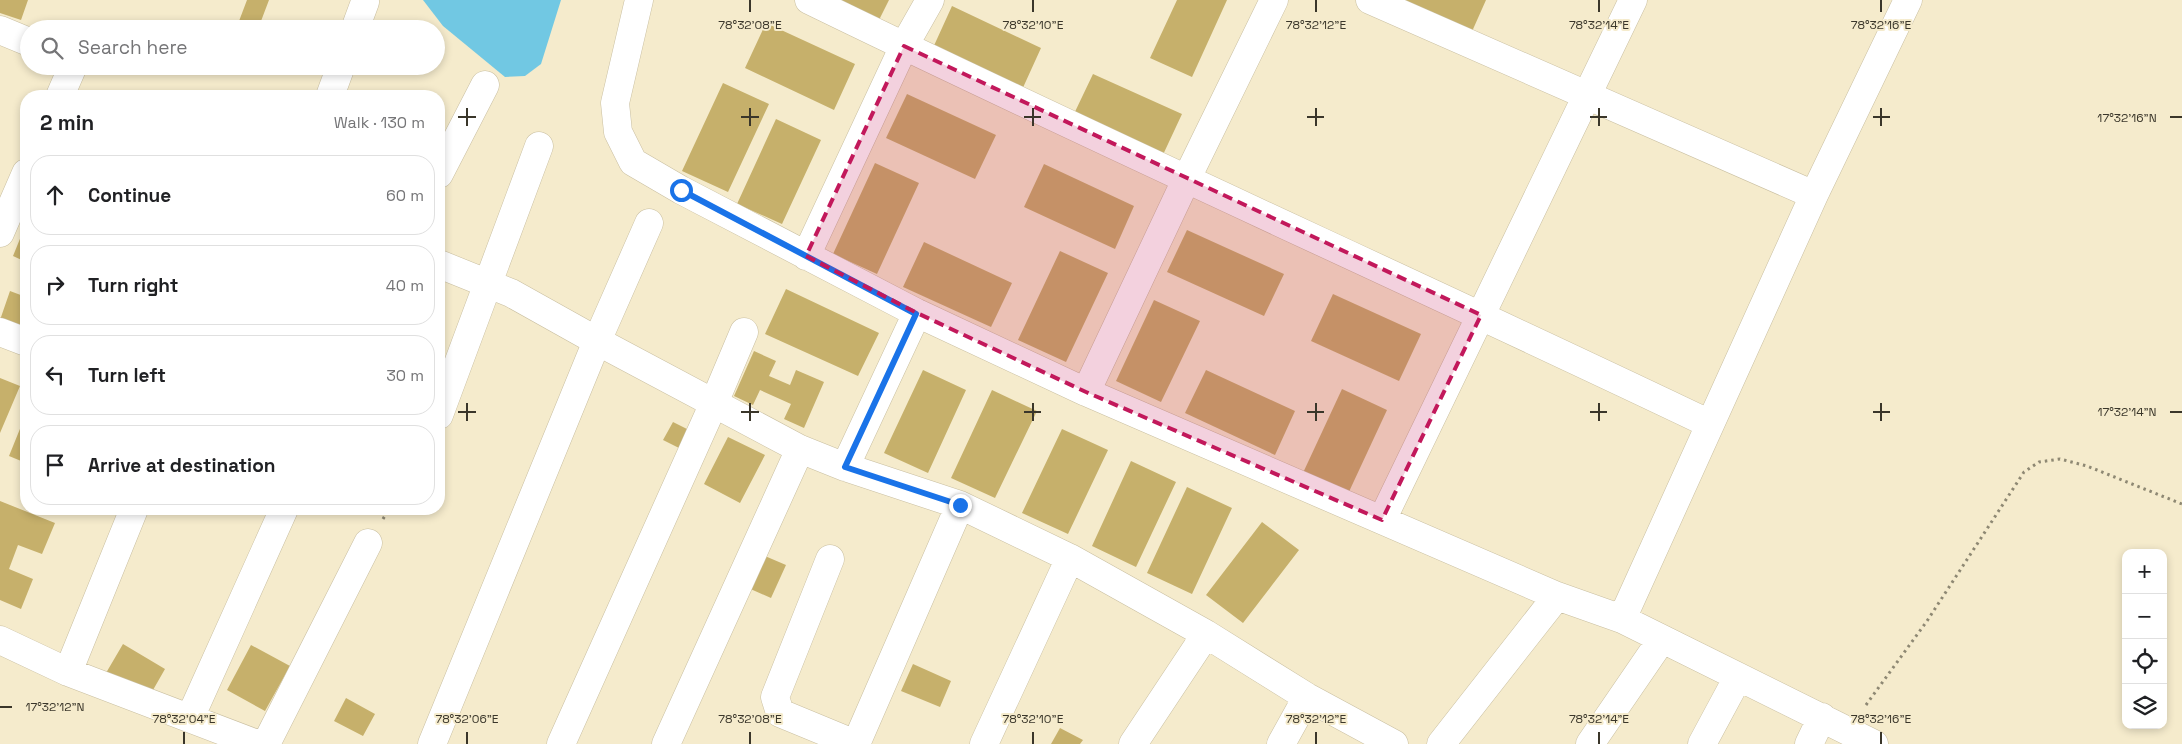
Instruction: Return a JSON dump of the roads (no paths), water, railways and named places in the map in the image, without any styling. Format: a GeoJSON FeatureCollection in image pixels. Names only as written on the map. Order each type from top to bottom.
{"type":"FeatureCollection","features":[{"type":"Feature","properties":{"kind":"street"},"geometry":{"type":"LineString","coordinates":[[639,0],[615,103],[618,132],[633,162],[681,190],[916,314],[1086,392],[1557,596],[1622,619],[1874,744]]}},
{"type":"Feature","properties":{"kind":"street"},"geometry":{"type":"LineString","coordinates":[[809,0],[1186,180],[1481,314],[1710,424]]}},
{"type":"Feature","properties":{"kind":"street"},"geometry":{"type":"LineString","coordinates":[[806,256],[904,46],[930,0]]}},
{"type":"Feature","properties":{"kind":"street"},"geometry":{"type":"LineString","coordinates":[[1086,392],[1186,180],[1274,0]]}},
{"type":"Feature","properties":{"kind":"street"},"geometry":{"type":"LineString","coordinates":[[1370,0],[1814,195]]}},
{"type":"Feature","properties":{"kind":"street"},"geometry":{"type":"LineString","coordinates":[[1382,520],[1633,0]]}},
{"type":"Feature","properties":{"kind":"street"},"geometry":{"type":"LineString","coordinates":[[1622,619],[1814,195],[1908,0]]}},
{"type":"Feature","properties":{"kind":"street"},"geometry":{"type":"LineString","coordinates":[[358,20],[364,2]]}},
{"type":"Feature","properties":{"kind":"street"},"geometry":{"type":"LineString","coordinates":[[0,30],[20,38]]}},
{"type":"Feature","properties":{"kind":"street"},"geometry":{"type":"LineString","coordinates":[[63,90],[69,75]]}},
{"type":"Feature","properties":{"kind":"street"},"geometry":{"type":"LineString","coordinates":[[332,90],[338,75]]}},
{"type":"Feature","properties":{"kind":"street"},"geometry":{"type":"LineString","coordinates":[[445,162],[485,85]]}},
{"type":"Feature","properties":{"kind":"street"},"geometry":{"type":"LineString","coordinates":[[445,398],[486,283],[539,146]]}},
{"type":"Feature","properties":{"kind":"street"},"geometry":{"type":"LineString","coordinates":[[0,233],[20,187]]}},
{"type":"Feature","properties":{"kind":"street"},"geometry":{"type":"LineString","coordinates":[[432,744],[597,341],[649,223]]}},
{"type":"Feature","properties":{"kind":"street"},"geometry":{"type":"LineString","coordinates":[[445,266],[511,293],[800,449],[845,467],[960,505],[1070,558],[1206,634],[1307,697],[1394,744]]}},
{"type":"Feature","properties":{"kind":"street"},"geometry":{"type":"LineString","coordinates":[[845,467],[916,314]]}},
{"type":"Feature","properties":{"kind":"street"},"geometry":{"type":"LineString","coordinates":[[0,332],[20,340]]}},
{"type":"Feature","properties":{"kind":"street"},"geometry":{"type":"LineString","coordinates":[[561,744],[744,332]]}},
{"type":"Feature","properties":{"kind":"street"},"geometry":{"type":"LineString","coordinates":[[666,744],[800,449]]}},
{"type":"Feature","properties":{"kind":"street"},"geometry":{"type":"LineString","coordinates":[[830,559],[775,697],[780,713],[855,744],[960,505]]}},
{"type":"Feature","properties":{"kind":"street"},"geometry":{"type":"LineString","coordinates":[[68,672],[132,515]]}},
{"type":"Feature","properties":{"kind":"street"},"geometry":{"type":"LineString","coordinates":[[190,718],[281,515]]}},
{"type":"Feature","properties":{"kind":"street"},"geometry":{"type":"LineString","coordinates":[[266,744],[368,543]]}},
{"type":"Feature","properties":{"kind":"street"},"geometry":{"type":"LineString","coordinates":[[984,744],[1070,558]]}},
{"type":"Feature","properties":{"kind":"street"},"geometry":{"type":"LineString","coordinates":[[1441,744],[1557,596]]}},
{"type":"Feature","properties":{"kind":"street"},"geometry":{"type":"LineString","coordinates":[[1133,744],[1206,634]]}},
{"type":"Feature","properties":{"kind":"street"},"geometry":{"type":"LineString","coordinates":[[1590,744],[1662,639]]}},
{"type":"Feature","properties":{"kind":"street"},"geometry":{"type":"LineString","coordinates":[[0,640],[68,672],[256,744]]}},
{"type":"Feature","properties":{"kind":"street"},"geometry":{"type":"LineString","coordinates":[[1702,744],[1738,676]]}},
{"type":"Feature","properties":{"kind":"street"},"geometry":{"type":"LineString","coordinates":[[1281,744],[1307,697]]}},
{"type":"Feature","properties":{"kind":"street"},"geometry":{"type":"LineString","coordinates":[[1809,744],[1822,717]]}},
{"type":"Feature","properties":{"kind":"water"},"geometry":{"type":"Polygon","coordinates":[[[423,0],[561,0],[541,64],[525,76],[505,77],[445,28],[445,20],[438,20],[423,0]]]}}]}
